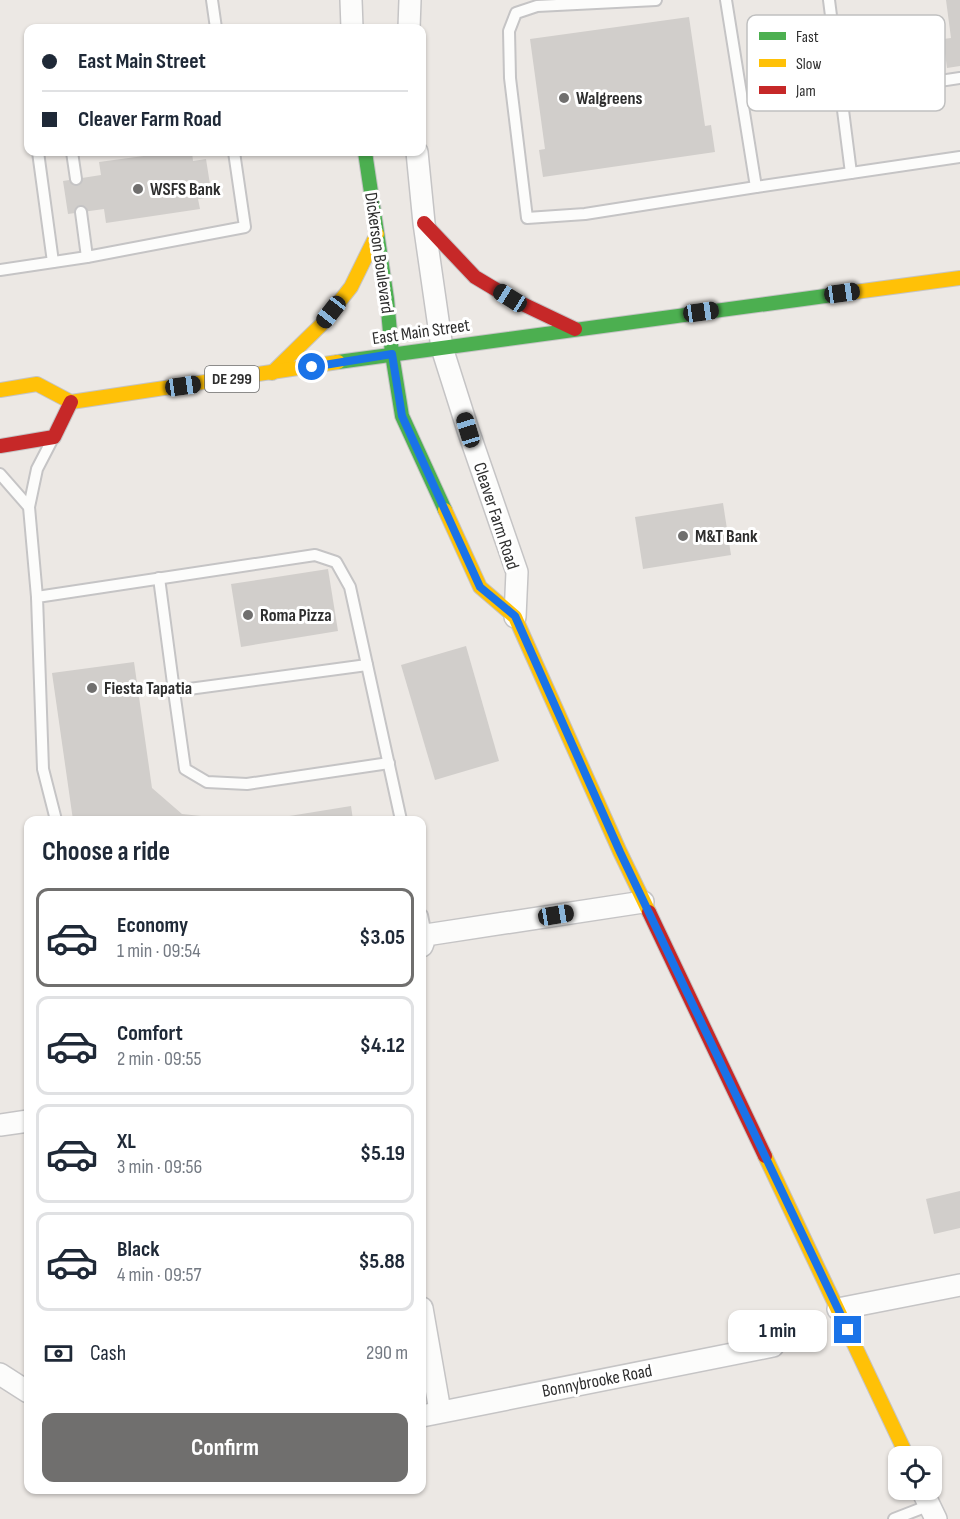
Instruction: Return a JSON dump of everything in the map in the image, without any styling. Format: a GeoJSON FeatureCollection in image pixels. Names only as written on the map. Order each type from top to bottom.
{"type":"FeatureCollection","features":[{"type":"Feature","properties":{"kind":"main road","name":"Dickerson Boulevard"},"geometry":{"type":"LineString","coordinates":[[366,156],[387,299],[392,354]]}},
{"type":"Feature","properties":{"kind":"main road"},"geometry":{"type":"LineString","coordinates":[[424,223],[475,277],[510,298],[575,329]]}},
{"type":"Feature","properties":{"kind":"main road"},"geometry":{"type":"LineString","coordinates":[[272,373],[321,325],[351,287],[377,234]]}},
{"type":"Feature","properties":{"kind":"main road","name":"East Main Street"},"geometry":{"type":"LineString","coordinates":[[71,402],[392,354],[960,278]]}},
{"type":"Feature","properties":{"kind":"main road","name":"Cleaver Farm Road"},"geometry":{"type":"LineString","coordinates":[[392,354],[402,416],[480,587],[515,616],[620,852],[902,1446]]}},
{"type":"Feature","properties":{"kind":"main road"},"geometry":{"type":"LineString","coordinates":[[0,390],[37,384],[71,402],[54,437],[0,446]]}},
{"type":"Feature","properties":{"kind":"street"},"geometry":{"type":"LineString","coordinates":[[351,0],[352,24]]}},
{"type":"Feature","properties":{"kind":"street"},"geometry":{"type":"LineString","coordinates":[[409,24],[410,0]]}},
{"type":"Feature","properties":{"kind":"street"},"geometry":{"type":"LineString","coordinates":[[417,156],[424,223],[442,348]]}},
{"type":"Feature","properties":{"kind":"street","name":"Cleaver Farm Road"},"geometry":{"type":"LineString","coordinates":[[442,348],[517,572],[515,616]]}},
{"type":"Feature","properties":{"kind":"street"},"geometry":{"type":"LineString","coordinates":[[426,932],[644,902]]}},
{"type":"Feature","properties":{"kind":"street"},"geometry":{"type":"LineString","coordinates":[[0,1125],[24,1122]]}},
{"type":"Feature","properties":{"kind":"street"},"geometry":{"type":"LineString","coordinates":[[838,1309],[960,1285]]}},
{"type":"Feature","properties":{"kind":"street","name":"Bonnybrooke Road"},"geometry":{"type":"LineString","coordinates":[[431,1414],[773,1346]]}},
{"type":"Feature","properties":{"kind":"street"},"geometry":{"type":"LineString","coordinates":[[426,1355],[431,1414]]}},
{"type":"Feature","properties":{"kind":"street"},"geometry":{"type":"LineString","coordinates":[[0,1374],[24,1389]]}},
{"type":"Feature","properties":{"kind":"lane"},"geometry":{"type":"LineString","coordinates":[[212,0],[215,24]]}},
{"type":"Feature","properties":{"kind":"lane"},"geometry":{"type":"LineString","coordinates":[[656,0],[537,6],[516,13],[509,31],[510,78],[527,218],[585,214],[960,157]]}},
{"type":"Feature","properties":{"kind":"lane"},"geometry":{"type":"LineString","coordinates":[[726,0],[756,187]]}},
{"type":"Feature","properties":{"kind":"lane"},"geometry":{"type":"LineString","coordinates":[[828,0],[830,15]]}},
{"type":"Feature","properties":{"kind":"lane"},"geometry":{"type":"LineString","coordinates":[[945,80],[960,78]]}},
{"type":"Feature","properties":{"kind":"lane"},"geometry":{"type":"LineString","coordinates":[[843,111],[851,173]]}},
{"type":"Feature","properties":{"kind":"lane"},"geometry":{"type":"LineString","coordinates":[[39,156],[53,262]]}},
{"type":"Feature","properties":{"kind":"lane"},"geometry":{"type":"LineString","coordinates":[[73,156],[76,179]]}},
{"type":"Feature","properties":{"kind":"lane"},"geometry":{"type":"LineString","coordinates":[[0,270],[87,257],[245,227],[235,156]]}},
{"type":"Feature","properties":{"kind":"lane"},"geometry":{"type":"LineString","coordinates":[[81,213],[87,257]]}},
{"type":"Feature","properties":{"kind":"lane"},"geometry":{"type":"LineString","coordinates":[[54,437],[37,469],[29,507],[37,597],[43,769],[55,816]]}},
{"type":"Feature","properties":{"kind":"lane"},"geometry":{"type":"LineString","coordinates":[[0,474],[29,507]]}},
{"type":"Feature","properties":{"kind":"lane"},"geometry":{"type":"LineString","coordinates":[[37,597],[315,555],[336,562],[350,587],[400,816]]}},
{"type":"Feature","properties":{"kind":"lane"},"geometry":{"type":"LineString","coordinates":[[159,578],[185,769],[207,782],[248,784],[388,763]]}},
{"type":"Feature","properties":{"kind":"lane"},"geometry":{"type":"LineString","coordinates":[[174,691],[367,665]]}},
{"type":"Feature","properties":{"kind":"lane"},"geometry":{"type":"LineString","coordinates":[[894,1519],[929,1505]]}},
{"type":"Feature","properties":{"kind":"building"},"geometry":{"type":"Polygon","coordinates":[[[946,0],[960,0],[960,66],[947,68],[945,39],[951,38],[946,0]]]}},
{"type":"Feature","properties":{"kind":"building"},"geometry":{"type":"Polygon","coordinates":[[[689,17],[705,126],[711,125],[715,152],[543,177],[539,150],[545,149],[530,39],[689,17]]]}},
{"type":"Feature","properties":{"kind":"building","name":"WSFS Bank"},"geometry":{"type":"Polygon","coordinates":[[[143,156],[192,156],[193,161],[206,159],[212,197],[198,199],[200,209],[106,223],[104,209],[68,214],[63,181],[101,175],[99,162],[143,156]]]}},
{"type":"Feature","properties":{"kind":"building","name":"M&T Bank"},"geometry":{"type":"Polygon","coordinates":[[[723,503],[731,555],[643,569],[635,517],[723,503]]]}},
{"type":"Feature","properties":{"kind":"building"},"geometry":{"type":"Polygon","coordinates":[[[328,569],[338,631],[241,647],[231,584],[328,569]]]}},
{"type":"Feature","properties":{"kind":"building"},"geometry":{"type":"Polygon","coordinates":[[[466,646],[499,761],[435,780],[401,665],[466,646]]]}},
{"type":"Feature","properties":{"kind":"building"},"geometry":{"type":"Polygon","coordinates":[[[134,662],[152,788],[182,814],[201,816],[72,816],[52,673],[134,662]]]}},
{"type":"Feature","properties":{"kind":"building"},"geometry":{"type":"Polygon","coordinates":[[[351,806],[352,816],[289,816],[351,806]]]}},
{"type":"Feature","properties":{"kind":"building"},"geometry":{"type":"Polygon","coordinates":[[[960,1191],[960,1228],[934,1234],[926,1199],[960,1191]]]}},
{"type":"Feature","properties":{"kind":"traffic: fast"},"geometry":{"type":"LineString","coordinates":[[366,156],[402,416],[445,510]]}},
{"type":"Feature","properties":{"kind":"traffic: fast"},"geometry":{"type":"LineString","coordinates":[[338,362],[840,294]]}},
{"type":"Feature","properties":{"kind":"traffic: slow"},"geometry":{"type":"LineString","coordinates":[[272,373],[321,325],[351,287],[377,234]]}},
{"type":"Feature","properties":{"kind":"traffic: slow"},"geometry":{"type":"LineString","coordinates":[[840,294],[960,278]]}},
{"type":"Feature","properties":{"kind":"traffic: slow"},"geometry":{"type":"LineString","coordinates":[[0,390],[37,384],[71,402],[338,362]]}},
{"type":"Feature","properties":{"kind":"traffic: slow"},"geometry":{"type":"LineString","coordinates":[[445,510],[480,587],[515,617],[649,912]]}},
{"type":"Feature","properties":{"kind":"traffic: slow"},"geometry":{"type":"LineString","coordinates":[[765,1156],[902,1446]]}},
{"type":"Feature","properties":{"kind":"traffic: jam"},"geometry":{"type":"LineString","coordinates":[[424,223],[475,277],[510,298],[575,329]]}},
{"type":"Feature","properties":{"kind":"traffic: jam"},"geometry":{"type":"LineString","coordinates":[[0,446],[54,437],[71,402]]}},
{"type":"Feature","properties":{"kind":"traffic: jam"},"geometry":{"type":"LineString","coordinates":[[649,912],[765,1156]]}},
{"type":"Feature","properties":{"kind":"place","name":"Walgreens"},"geometry":{"type":"Point","coordinates":[564,98]}},
{"type":"Feature","properties":{"kind":"place","name":"WSFS Bank"},"geometry":{"type":"Point","coordinates":[138,189]}},
{"type":"Feature","properties":{"kind":"place","name":"M&T Bank"},"geometry":{"type":"Point","coordinates":[683,536]}},
{"type":"Feature","properties":{"kind":"place","name":"Roma Pizza"},"geometry":{"type":"Point","coordinates":[248,615]}},
{"type":"Feature","properties":{"kind":"place","name":"Fiesta Tapatia"},"geometry":{"type":"Point","coordinates":[92,688]}},
{"type":"Feature","properties":{"kind":"route"},"geometry":{"type":"LineString","coordinates":[[312,367],[392,354],[402,416],[480,587],[515,616],[620,852],[848,1330]]}}]}
